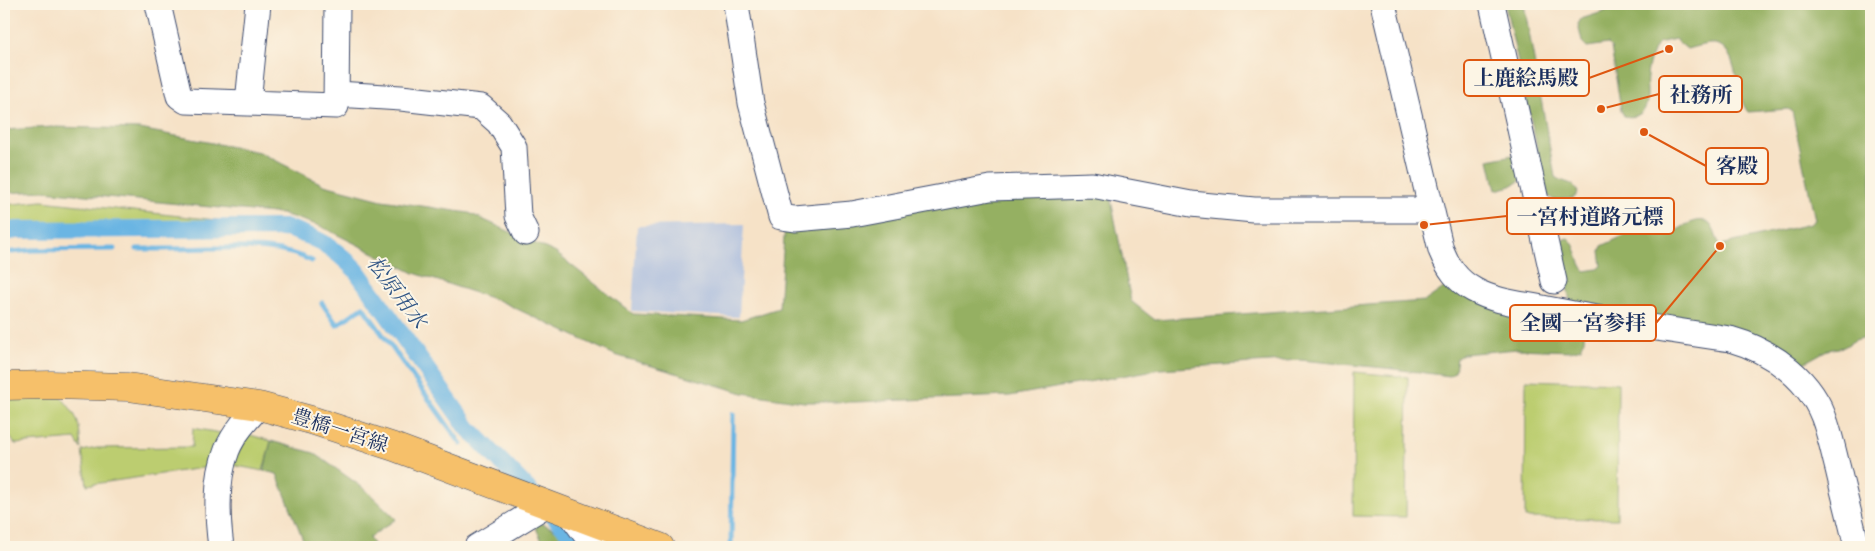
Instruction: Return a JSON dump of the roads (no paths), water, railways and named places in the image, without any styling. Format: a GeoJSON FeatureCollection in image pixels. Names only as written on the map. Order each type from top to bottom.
{"type":"FeatureCollection","features":[{"type":"Feature","properties":{"kind":"main road","name":"豊橋一宮線"},"geometry":{"type":"LineString","coordinates":[[4,386],[128,387],[259,406],[311,420],[394,447],[660,547]]}},
{"type":"Feature","properties":{"kind":"street"},"geometry":{"type":"LineString","coordinates":[[158,4],[179,96],[186,100],[336,106],[337,4]]}},
{"type":"Feature","properties":{"kind":"street"},"geometry":{"type":"LineString","coordinates":[[248,102],[258,4]]}},
{"type":"Feature","properties":{"kind":"street"},"geometry":{"type":"LineString","coordinates":[[736,4],[751,104],[781,216],[795,218],[852,214],[990,188],[1092,186],[1191,204],[1254,210],[1430,210]]}},
{"type":"Feature","properties":{"kind":"street"},"geometry":{"type":"LineString","coordinates":[[1383,4],[1430,210],[1447,264],[1457,278],[1474,290],[1494,299],[1595,318],[1730,339],[1748,344],[1764,352],[1798,377],[1816,403],[1826,423],[1857,547]]}},
{"type":"Feature","properties":{"kind":"street"},"geometry":{"type":"LineString","coordinates":[[1492,4],[1554,281]]}},
{"type":"Feature","properties":{"kind":"street"},"geometry":{"type":"LineString","coordinates":[[337,94],[401,98],[481,107],[499,123],[514,147],[518,216],[526,233]]}},
{"type":"Feature","properties":{"kind":"street"},"geometry":{"type":"LineString","coordinates":[[220,547],[218,502],[222,467],[228,449],[241,426],[259,406]]}},
{"type":"Feature","properties":{"kind":"street"},"geometry":{"type":"LineString","coordinates":[[477,547],[559,509],[595,547]]}},
{"type":"Feature","properties":{"kind":"waterway","name":"松原用水"},"geometry":{"type":"LineString","coordinates":[[4,232],[16,230],[286,228],[307,235],[324,244],[356,270],[468,428],[582,545]]}},
{"type":"Feature","properties":{"kind":"waterway"},"geometry":{"type":"LineString","coordinates":[[137,249],[262,248],[287,252],[312,261]]}},
{"type":"Feature","properties":{"kind":"waterway"},"geometry":{"type":"LineString","coordinates":[[12,252],[114,249]]}},
{"type":"Feature","properties":{"kind":"waterway"},"geometry":{"type":"LineString","coordinates":[[322,303],[337,325],[363,307],[461,444]]}},
{"type":"Feature","properties":{"kind":"waterway"},"geometry":{"type":"LineString","coordinates":[[731,547],[733,414]]}},
{"type":"Feature","properties":{"kind":"place","name":"上鹿絵馬殿"},"geometry":{"type":"Point","coordinates":[1669,49]}},
{"type":"Feature","properties":{"kind":"place","name":"社務所"},"geometry":{"type":"Point","coordinates":[1601,109]}},
{"type":"Feature","properties":{"kind":"place","name":"客殿"},"geometry":{"type":"Point","coordinates":[1644,132]}},
{"type":"Feature","properties":{"kind":"place","name":"一宮村道路元標"},"geometry":{"type":"Point","coordinates":[1424,225]}},
{"type":"Feature","properties":{"kind":"place","name":"全國一宮参拝"},"geometry":{"type":"Point","coordinates":[1720,246]}}]}
